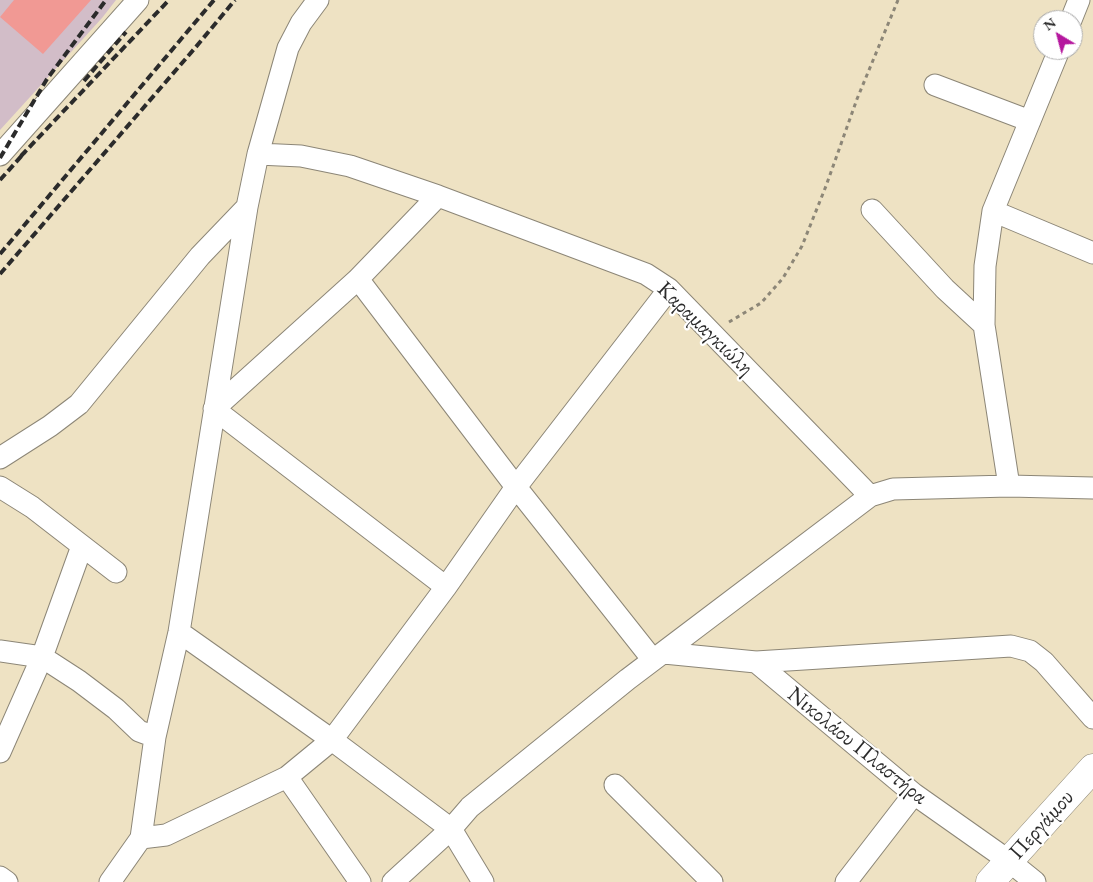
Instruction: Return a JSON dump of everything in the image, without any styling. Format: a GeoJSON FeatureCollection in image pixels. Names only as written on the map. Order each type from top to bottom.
{"type":"FeatureCollection","features":[{"type":"Feature","properties":{"kind":"street"},"geometry":{"type":"LineString","coordinates":[[0,155],[138,0]]}},
{"type":"Feature","properties":{"kind":"street"},"geometry":{"type":"LineString","coordinates":[[110,882],[141,838],[155,738],[179,632],[247,208],[258,154],[288,48],[301,23],[318,0]]}},
{"type":"Feature","properties":{"kind":"street"},"geometry":{"type":"LineString","coordinates":[[1009,486],[984,325],[985,266],[994,211],[1055,60]]}},
{"type":"Feature","properties":{"kind":"street"},"geometry":{"type":"LineString","coordinates":[[935,85],[1030,122]]}},
{"type":"Feature","properties":{"kind":"street","name":"Καραμαγκιώλη"},"geometry":{"type":"LineString","coordinates":[[258,154],[301,156],[350,166],[438,196],[646,274],[669,288],[870,496]]}},
{"type":"Feature","properties":{"kind":"street"},"geometry":{"type":"LineString","coordinates":[[214,409],[358,279],[438,196]]}},
{"type":"Feature","properties":{"kind":"street"},"geometry":{"type":"LineString","coordinates":[[0,458],[50,426],[79,404],[200,256],[247,208]]}},
{"type":"Feature","properties":{"kind":"street"},"geometry":{"type":"LineString","coordinates":[[872,210],[944,290],[984,325]]}},
{"type":"Feature","properties":{"kind":"street"},"geometry":{"type":"LineString","coordinates":[[994,211],[1093,253]]}},
{"type":"Feature","properties":{"kind":"street"},"geometry":{"type":"LineString","coordinates":[[358,279],[516,487],[659,657],[756,662],[1011,646],[1030,651],[1044,662],[1093,718]]}},
{"type":"Feature","properties":{"kind":"street"},"geometry":{"type":"LineString","coordinates":[[141,838],[166,836],[287,777],[332,740],[446,586],[516,487],[669,288]]}},
{"type":"Feature","properties":{"kind":"street"},"geometry":{"type":"LineString","coordinates":[[214,409],[446,586]]}},
{"type":"Feature","properties":{"kind":"street"},"geometry":{"type":"LineString","coordinates":[[393,882],[452,828],[470,807],[628,679],[870,496],[892,489],[1009,486],[1093,488]]}},
{"type":"Feature","properties":{"kind":"street"},"geometry":{"type":"LineString","coordinates":[[0,487],[32,507],[116,572]]}},
{"type":"Feature","properties":{"kind":"street"},"geometry":{"type":"LineString","coordinates":[[0,752],[42,657],[82,546]]}},
{"type":"Feature","properties":{"kind":"street"},"geometry":{"type":"LineString","coordinates":[[179,632],[452,828],[483,882]]}},
{"type":"Feature","properties":{"kind":"street"},"geometry":{"type":"LineString","coordinates":[[0,651],[42,657],[79,681],[116,709],[139,731],[155,738]]}},
{"type":"Feature","properties":{"kind":"street","name":"Νικολάου Πλαστήρα"},"geometry":{"type":"LineString","coordinates":[[756,662],[914,794],[1009,861],[1035,882]]}},
{"type":"Feature","properties":{"kind":"street","name":"Περγάμου"},"geometry":{"type":"LineString","coordinates":[[990,882],[1093,768]]}},
{"type":"Feature","properties":{"kind":"street"},"geometry":{"type":"LineString","coordinates":[[287,777],[360,882]]}},
{"type":"Feature","properties":{"kind":"street"},"geometry":{"type":"LineString","coordinates":[[615,785],[712,882]]}},
{"type":"Feature","properties":{"kind":"street"},"geometry":{"type":"LineString","coordinates":[[846,882],[914,794]]}},
{"type":"Feature","properties":{"kind":"street"},"geometry":{"type":"LineString","coordinates":[[0,877],[7,882]]}},
{"type":"Feature","properties":{"kind":"path"},"geometry":{"type":"LineString","coordinates":[[713,332],[761,303],[782,278],[802,246],[857,99],[898,0]]}},
{"type":"Feature","properties":{"kind":"shaded area"},"geometry":{"type":"Polygon","coordinates":[[[0,0],[116,0],[102,18],[0,130],[0,0]]]}},
{"type":"Feature","properties":{"kind":"building"},"geometry":{"type":"Polygon","coordinates":[[[14,0],[91,0],[43,54],[0,17],[14,0]]]}},
{"type":"Feature","properties":{"kind":"railway"},"geometry":{"type":"LineString","coordinates":[[0,158],[47,79],[106,0]]}},
{"type":"Feature","properties":{"kind":"railway"},"geometry":{"type":"LineString","coordinates":[[21,156],[169,0]]}},
{"type":"Feature","properties":{"kind":"railway"},"geometry":{"type":"LineString","coordinates":[[0,254],[214,0]]}},
{"type":"Feature","properties":{"kind":"railway"},"geometry":{"type":"LineString","coordinates":[[0,274],[235,0]]}},
{"type":"Feature","properties":{"kind":"railway"},"geometry":{"type":"LineString","coordinates":[[84,81],[126,32]]}},
{"type":"Feature","properties":{"kind":"railway"},"geometry":{"type":"LineString","coordinates":[[0,180],[25,152]]}}]}
